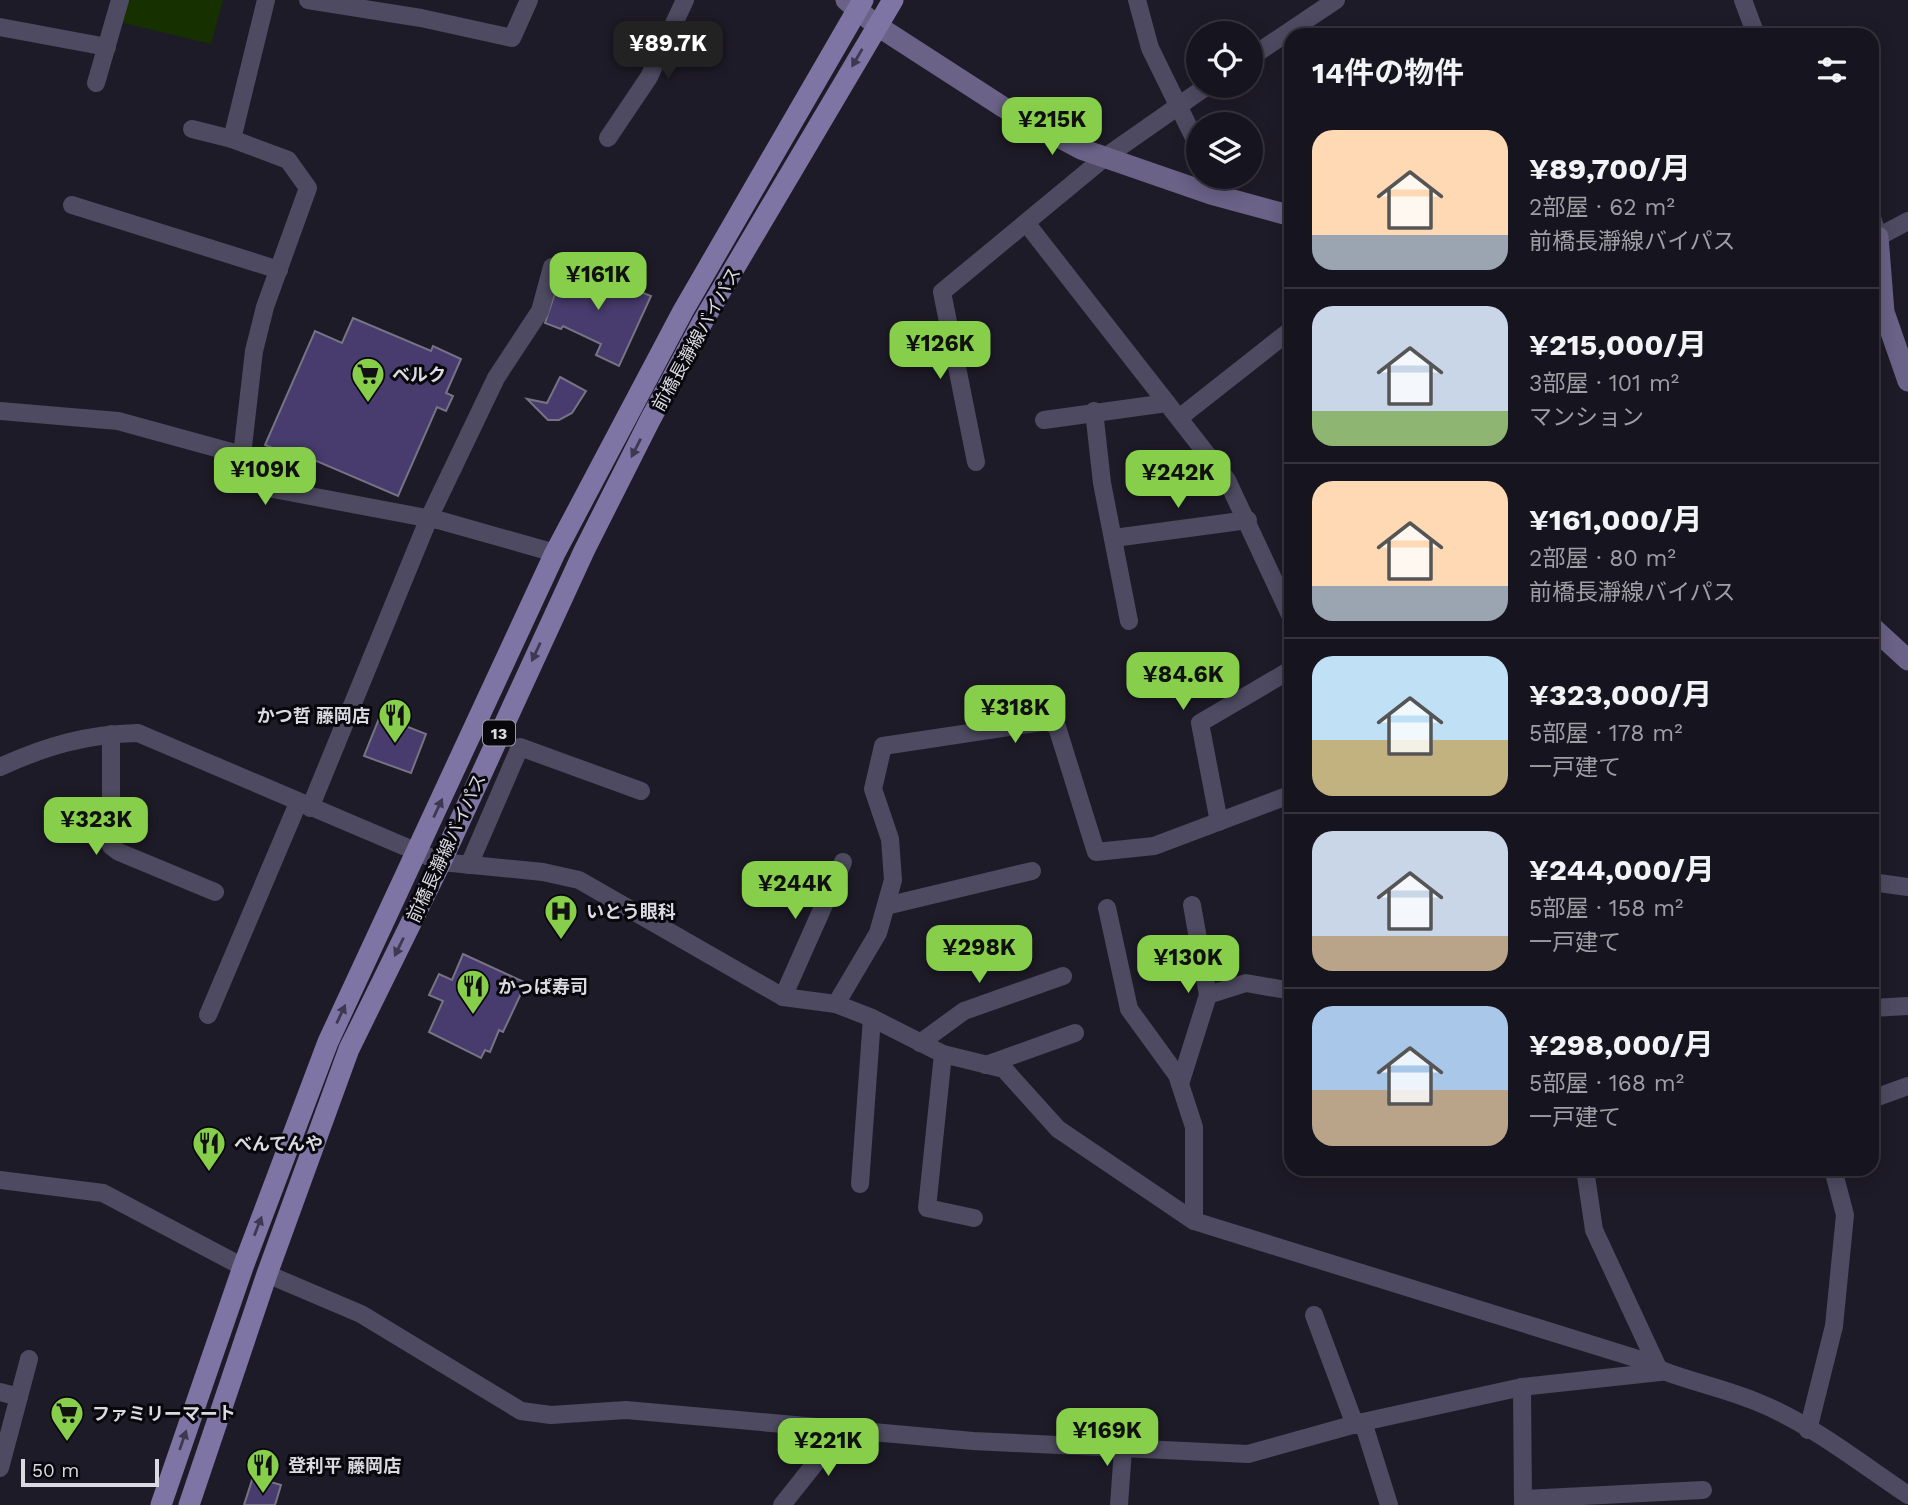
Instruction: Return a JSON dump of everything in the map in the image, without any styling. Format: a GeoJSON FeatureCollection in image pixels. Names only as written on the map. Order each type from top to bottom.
{"type":"FeatureCollection","features":[{"type":"Feature","properties":{"kind":"main road","name":"前橋長瀞線バイパス"},"geometry":{"type":"LineString","coordinates":[[189,1505],[267,1274],[349,1049],[441,862],[584,551],[650,420],[703,321],[893,0]]}},
{"type":"Feature","properties":{"kind":"main road","name":"前橋長瀞線バイパス"},"geometry":{"type":"LineString","coordinates":[[161,1505],[243,1266],[328,1042],[555,553],[690,299],[855,3]]}},
{"type":"Feature","properties":{"kind":"street"},"geometry":{"type":"LineString","coordinates":[[96,83],[120,0]]}},
{"type":"Feature","properties":{"kind":"street"},"geometry":{"type":"LineString","coordinates":[[232,139],[266,0]]}},
{"type":"Feature","properties":{"kind":"street"},"geometry":{"type":"LineString","coordinates":[[308,0],[421,18],[512,38],[529,0]]}},
{"type":"Feature","properties":{"kind":"street"},"geometry":{"type":"LineString","coordinates":[[421,18],[429,0]]}},
{"type":"Feature","properties":{"kind":"street"},"geometry":{"type":"LineString","coordinates":[[607,138],[649,77],[685,0]]}},
{"type":"Feature","properties":{"kind":"street"},"geometry":{"type":"LineString","coordinates":[[1137,0],[1150,48],[1186,121]]}},
{"type":"Feature","properties":{"kind":"street"},"geometry":{"type":"LineString","coordinates":[[1294,28],[1336,0]]}},
{"type":"Feature","properties":{"kind":"street"},"geometry":{"type":"LineString","coordinates":[[1743,0],[1753,28]]}},
{"type":"Feature","properties":{"kind":"street"},"geometry":{"type":"LineString","coordinates":[[855,3],[876,25],[1003,107],[1104,158],[1186,179]]}},
{"type":"Feature","properties":{"kind":"street"},"geometry":{"type":"LineString","coordinates":[[0,27],[107,47]]}},
{"type":"Feature","properties":{"kind":"street"},"geometry":{"type":"LineString","coordinates":[[1263,49],[1284,35]]}},
{"type":"Feature","properties":{"kind":"street"},"geometry":{"type":"LineString","coordinates":[[976,462],[942,292],[1104,158],[1189,98]]}},
{"type":"Feature","properties":{"kind":"street"},"geometry":{"type":"LineString","coordinates":[[192,130],[232,139],[288,160],[308,188],[265,307],[254,351],[241,463],[249,479],[268,488],[429,518],[555,553]]}},
{"type":"Feature","properties":{"kind":"street"},"geometry":{"type":"LineString","coordinates":[[1221,189],[1284,213]]}},
{"type":"Feature","properties":{"kind":"street"},"geometry":{"type":"LineString","coordinates":[[72,205],[279,270]]}},
{"type":"Feature","properties":{"kind":"street"},"geometry":{"type":"LineString","coordinates":[[1879,226],[1908,221]]}},
{"type":"Feature","properties":{"kind":"street"},"geometry":{"type":"LineString","coordinates":[[1027,224],[1227,480],[1284,601]]}},
{"type":"Feature","properties":{"kind":"street"},"geometry":{"type":"LineString","coordinates":[[1879,265],[1884,312],[1908,381]]}},
{"type":"Feature","properties":{"kind":"street"},"geometry":{"type":"LineString","coordinates":[[208,1014],[304,806],[429,518],[496,378],[540,311],[552,267]]}},
{"type":"Feature","properties":{"kind":"street"},"geometry":{"type":"LineString","coordinates":[[1179,418],[1284,336]]}},
{"type":"Feature","properties":{"kind":"street"},"geometry":{"type":"LineString","coordinates":[[1044,420],[1167,403]]}},
{"type":"Feature","properties":{"kind":"street"},"geometry":{"type":"LineString","coordinates":[[0,411],[118,421],[242,455]]}},
{"type":"Feature","properties":{"kind":"street"},"geometry":{"type":"LineString","coordinates":[[1094,411],[1102,483],[1129,621]]}},
{"type":"Feature","properties":{"kind":"street"},"geometry":{"type":"LineString","coordinates":[[1114,538],[1248,520]]}},
{"type":"Feature","properties":{"kind":"street"},"geometry":{"type":"LineString","coordinates":[[1879,633],[1908,660]]}},
{"type":"Feature","properties":{"kind":"street"},"geometry":{"type":"LineString","coordinates":[[1219,822],[1199,723],[1284,674]]}},
{"type":"Feature","properties":{"kind":"street"},"geometry":{"type":"LineString","coordinates":[[836,1004],[878,933],[893,880],[890,839],[873,789],[883,746],[1048,721],[1057,727],[1096,852],[1154,846],[1284,797]]}},
{"type":"Feature","properties":{"kind":"street"},"geometry":{"type":"LineString","coordinates":[[0,767],[47,746],[111,734],[138,733],[416,854],[441,862],[543,872],[579,880],[783,997],[836,1004],[872,1018],[943,1054],[1004,1069],[1017,1080],[1058,1129],[1194,1221],[1635,1358],[1660,1372],[1758,1402],[1808,1430],[1908,1495]]}},
{"type":"Feature","properties":{"kind":"street"},"geometry":{"type":"LineString","coordinates":[[111,734],[111,846],[215,892]]}},
{"type":"Feature","properties":{"kind":"street"},"geometry":{"type":"LineString","coordinates":[[469,865],[520,747],[642,791]]}},
{"type":"Feature","properties":{"kind":"street"},"geometry":{"type":"LineString","coordinates":[[783,997],[843,862]]}},
{"type":"Feature","properties":{"kind":"street"},"geometry":{"type":"LineString","coordinates":[[886,906],[1032,870]]}},
{"type":"Feature","properties":{"kind":"street"},"geometry":{"type":"LineString","coordinates":[[1879,882],[1908,887]]}},
{"type":"Feature","properties":{"kind":"street"},"geometry":{"type":"LineString","coordinates":[[1180,1084],[1208,995],[1192,905]]}},
{"type":"Feature","properties":{"kind":"street"},"geometry":{"type":"LineString","coordinates":[[1107,908],[1129,1009],[1177,1075],[1194,1127],[1194,1221]]}},
{"type":"Feature","properties":{"kind":"street"},"geometry":{"type":"LineString","coordinates":[[920,1043],[964,1011],[1063,976]]}},
{"type":"Feature","properties":{"kind":"street"},"geometry":{"type":"LineString","coordinates":[[1208,995],[1247,983],[1284,990]]}},
{"type":"Feature","properties":{"kind":"street"},"geometry":{"type":"LineString","coordinates":[[1879,1008],[1908,1006]]}},
{"type":"Feature","properties":{"kind":"street"},"geometry":{"type":"LineString","coordinates":[[860,1184],[872,1018]]}},
{"type":"Feature","properties":{"kind":"street"},"geometry":{"type":"LineString","coordinates":[[986,1065],[1075,1033]]}},
{"type":"Feature","properties":{"kind":"street"},"geometry":{"type":"LineString","coordinates":[[943,1054],[928,1208],[974,1218]]}},
{"type":"Feature","properties":{"kind":"street"},"geometry":{"type":"LineString","coordinates":[[1879,1096],[1908,1086]]}},
{"type":"Feature","properties":{"kind":"street"},"geometry":{"type":"LineString","coordinates":[[1586,1176],[1594,1230],[1660,1372]]}},
{"type":"Feature","properties":{"kind":"street"},"geometry":{"type":"LineString","coordinates":[[1808,1430],[1834,1326],[1845,1215],[1835,1176]]}},
{"type":"Feature","properties":{"kind":"street"},"geometry":{"type":"LineString","coordinates":[[0,1180],[103,1194],[243,1266]]}},
{"type":"Feature","properties":{"kind":"street"},"geometry":{"type":"LineString","coordinates":[[267,1274],[361,1314],[521,1411],[551,1415],[626,1410],[759,1423],[844,1427],[973,1441],[1248,1454],[1359,1423],[1522,1387],[1660,1372]]}},
{"type":"Feature","properties":{"kind":"street"},"geometry":{"type":"LineString","coordinates":[[1314,1315],[1359,1423],[1389,1505]]}},
{"type":"Feature","properties":{"kind":"street"},"geometry":{"type":"LineString","coordinates":[[0,1468],[29,1359]]}},
{"type":"Feature","properties":{"kind":"street"},"geometry":{"type":"LineString","coordinates":[[1522,1387],[1523,1502],[1703,1490]]}},
{"type":"Feature","properties":{"kind":"street"},"geometry":{"type":"LineString","coordinates":[[0,1392],[19,1397]]}},
{"type":"Feature","properties":{"kind":"street"},"geometry":{"type":"LineString","coordinates":[[782,1505],[844,1427]]}},
{"type":"Feature","properties":{"kind":"street"},"geometry":{"type":"LineString","coordinates":[[1119,1505],[1123,1449]]}},
{"type":"Feature","properties":{"kind":"green space"},"geometry":{"type":"Polygon","coordinates":[[[128,0],[223,0],[211,44],[123,23],[128,0]]]}},
{"type":"Feature","properties":{"kind":"building"},"geometry":{"type":"Polygon","coordinates":[[[563,269],[613,281],[651,296],[619,366],[596,355],[601,344],[563,326],[561,329],[545,323],[563,269]]]}},
{"type":"Feature","properties":{"kind":"building"},"geometry":{"type":"Polygon","coordinates":[[[353,318],[431,351],[433,346],[461,359],[446,393],[453,396],[446,411],[437,407],[398,496],[298,453],[296,458],[265,445],[315,331],[342,343],[353,318]]]}},
{"type":"Feature","properties":{"kind":"building"},"geometry":{"type":"Polygon","coordinates":[[[560,377],[586,391],[572,413],[559,420],[548,420],[527,399],[547,403],[560,377]]]}},
{"type":"Feature","properties":{"kind":"building","name":"かつ哲 藤岡店"},"geometry":{"type":"Polygon","coordinates":[[[380,716],[426,734],[411,773],[364,756],[380,716]]]}},
{"type":"Feature","properties":{"kind":"building","name":"かっぱ寿司"},"geometry":{"type":"Polygon","coordinates":[[[463,954],[526,983],[503,1032],[499,1030],[490,1052],[485,1050],[481,1058],[429,1032],[443,1001],[429,995],[439,974],[452,980],[463,954]]]}},
{"type":"Feature","properties":{"kind":"building","name":"登利平 藤岡店"},"geometry":{"type":"Polygon","coordinates":[[[253,1477],[281,1485],[275,1505],[244,1505],[253,1477]]]}},
{"type":"Feature","properties":{"kind":"place","name":"ベルク"},"geometry":{"type":"Point","coordinates":[368,404]}},
{"type":"Feature","properties":{"kind":"place","name":"かつ哲 藤岡店"},"geometry":{"type":"Point","coordinates":[395,745]}},
{"type":"Feature","properties":{"kind":"place","name":"いとう眼科"},"geometry":{"type":"Point","coordinates":[561,941]}},
{"type":"Feature","properties":{"kind":"place","name":"かっぱ寿司"},"geometry":{"type":"Point","coordinates":[473,1016]}},
{"type":"Feature","properties":{"kind":"place","name":"べんてんや"},"geometry":{"type":"Point","coordinates":[209,1173]}},
{"type":"Feature","properties":{"kind":"place","name":"ファミリーマート"},"geometry":{"type":"Point","coordinates":[67,1443]}},
{"type":"Feature","properties":{"kind":"place","name":"登利平 藤岡店"},"geometry":{"type":"Point","coordinates":[263,1495]}}]}
